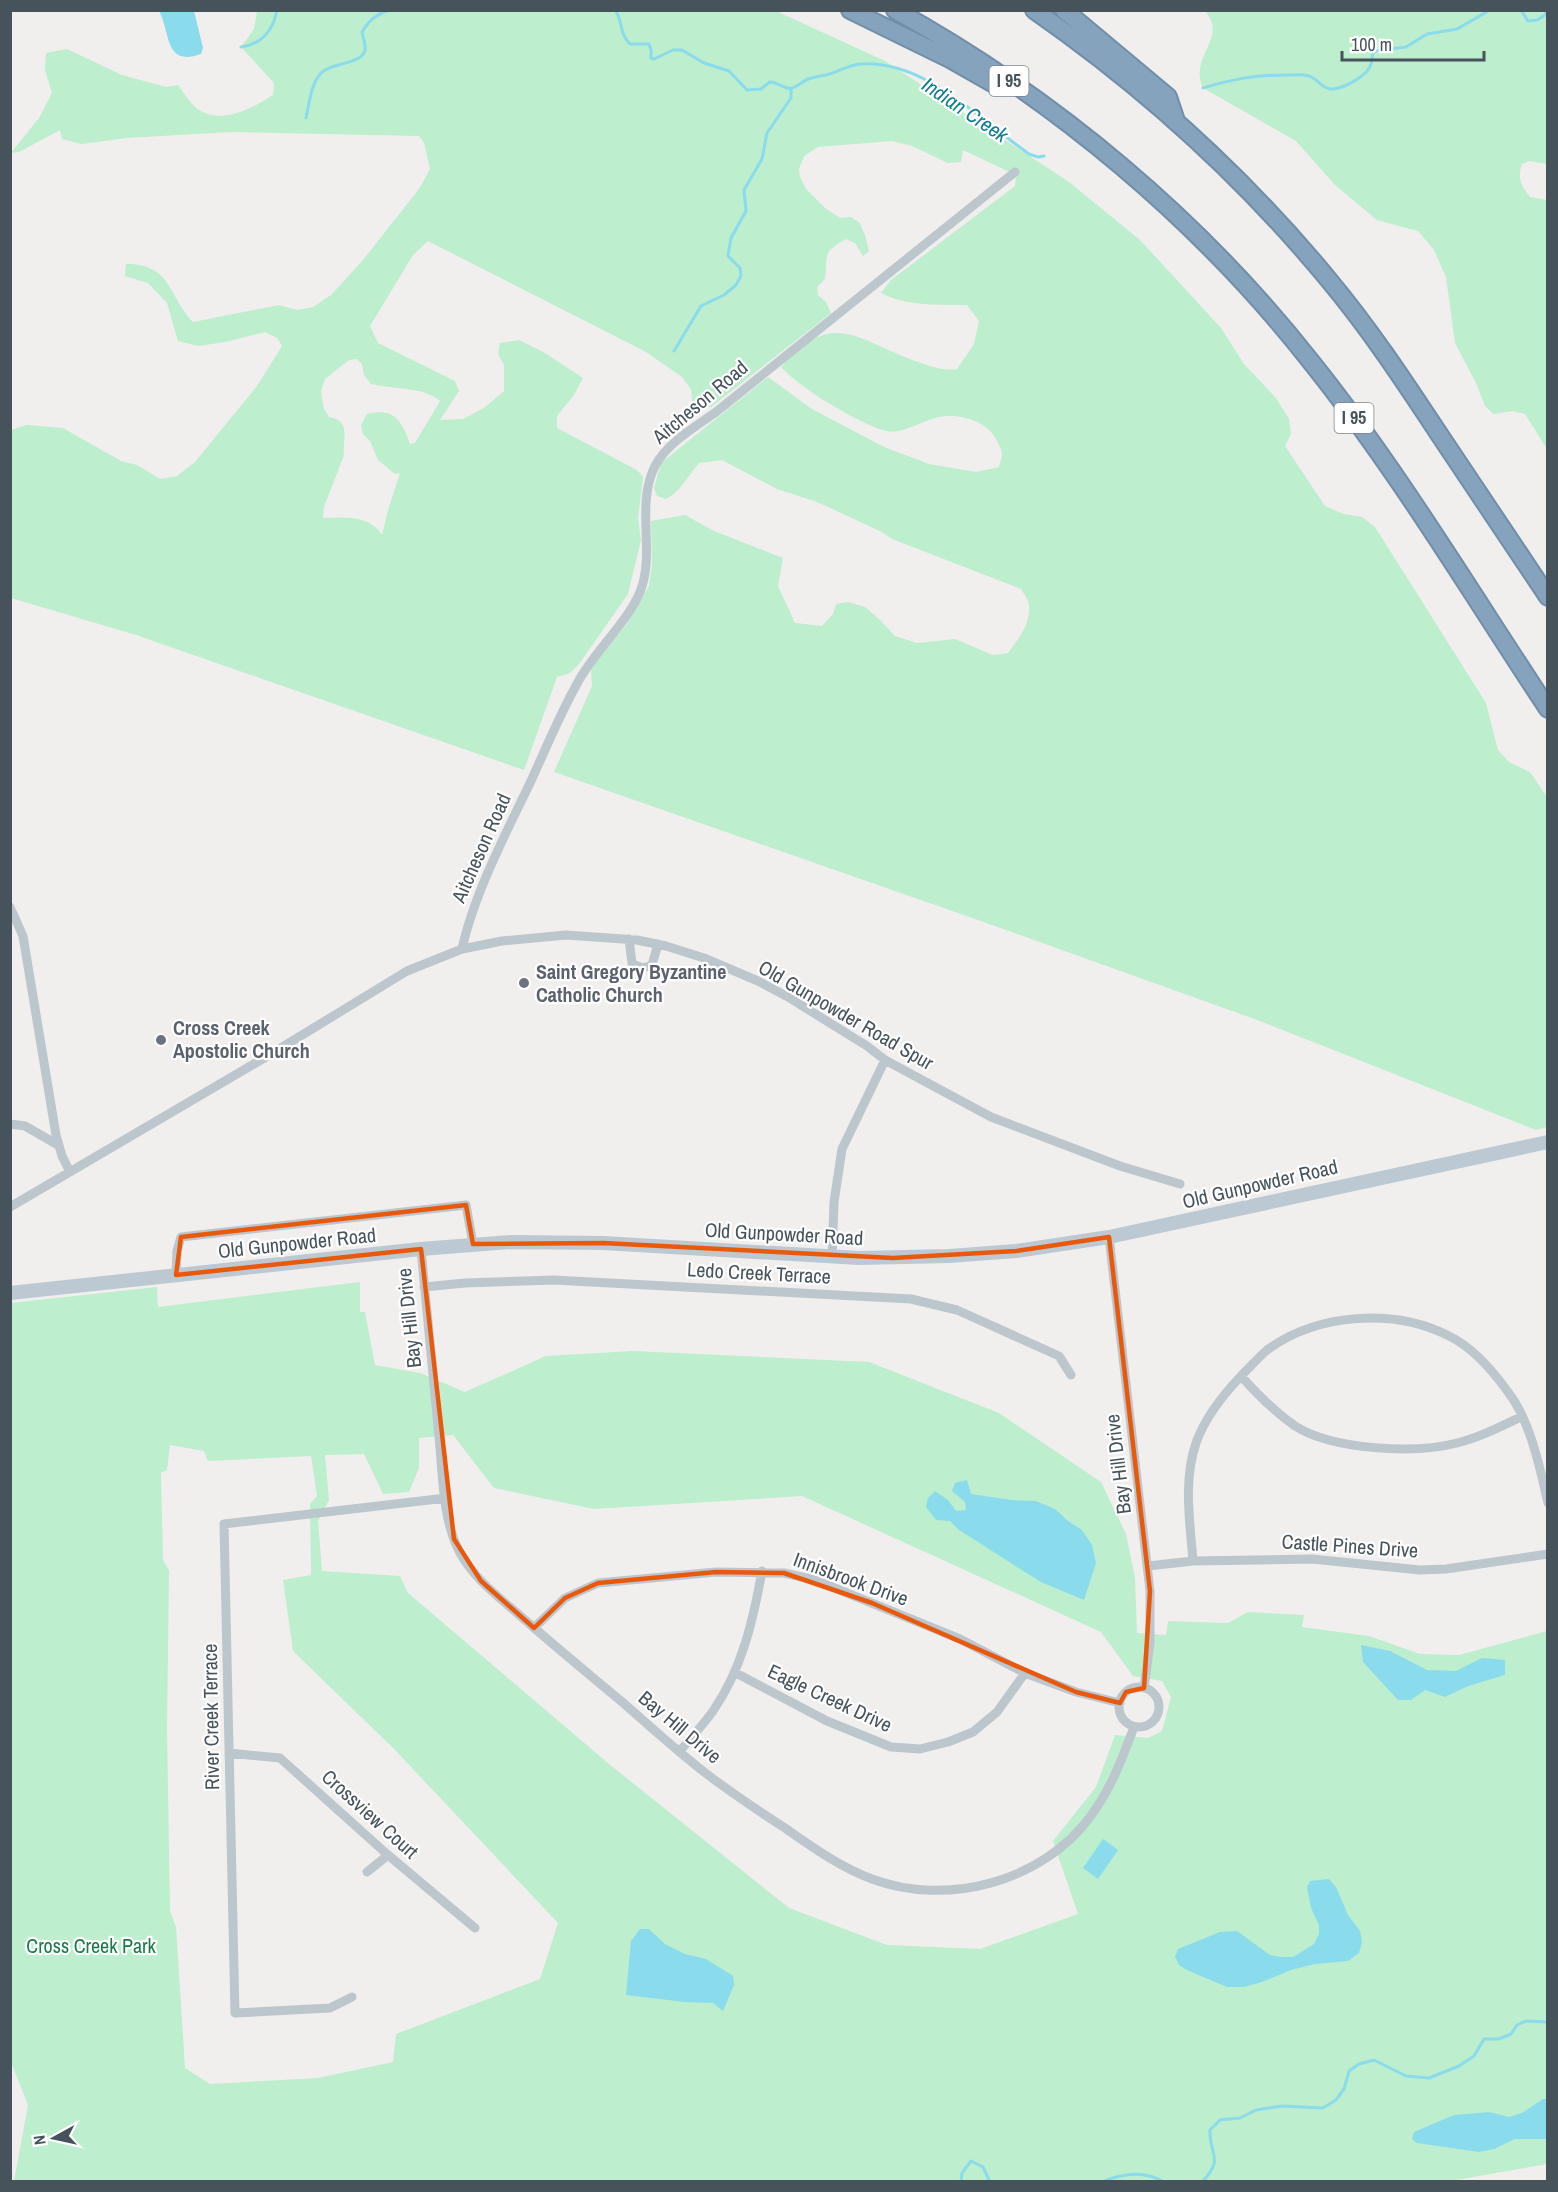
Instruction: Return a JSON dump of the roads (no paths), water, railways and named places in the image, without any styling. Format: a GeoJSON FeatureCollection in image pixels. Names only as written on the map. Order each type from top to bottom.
{"type":"FeatureCollection","features":[{"type":"Feature","properties":{"kind":"highway"},"geometry":{"type":"LineString","coordinates":[[850,10],[950,59],[1017,97],[1116,163]]}},
{"type":"Feature","properties":{"kind":"highway","name":"I 95"},"geometry":{"type":"LineString","coordinates":[[895,10],[1022,90],[1116,163],[1202,240],[1273,315],[1345,406],[1548,709]]}},
{"type":"Feature","properties":{"kind":"highway"},"geometry":{"type":"LineString","coordinates":[[1034,10],[1126,79],[1176,122],[1253,195],[1329,280],[1397,370],[1548,597]]}},
{"type":"Feature","properties":{"kind":"highway"},"geometry":{"type":"LineString","coordinates":[[1064,10],[1168,97],[1176,122]]}},
{"type":"Feature","properties":{"kind":"main road","name":"Old Gunpowder Road"},"geometry":{"type":"LineString","coordinates":[[10,1293],[421,1249],[541,1241],[592,1242],[832,1258],[970,1255],[1108,1237],[1548,1142]]}},
{"type":"Feature","properties":{"kind":"street","name":"Aitcheson Road"},"geometry":{"type":"LineString","coordinates":[[462,950],[467,926],[489,872],[578,681],[640,591],[646,562],[645,510],[649,481],[656,464],[681,437],[716,412],[1015,172]]}},
{"type":"Feature","properties":{"kind":"street"},"geometry":{"type":"LineString","coordinates":[[10,907],[23,936],[58,1145],[70,1172]]}},
{"type":"Feature","properties":{"kind":"street","name":"Old Gunpowder Road Spur"},"geometry":{"type":"LineString","coordinates":[[10,1207],[407,971],[462,950],[542,936],[566,935],[629,939],[658,944],[704,958],[758,981],[867,1046],[885,1060],[991,1117],[1120,1166],[1180,1184]]}},
{"type":"Feature","properties":{"kind":"street"},"geometry":{"type":"LineString","coordinates":[[629,939],[632,963],[639,968],[652,965],[658,944]]}},
{"type":"Feature","properties":{"kind":"street"},"geometry":{"type":"LineString","coordinates":[[832,1258],[834,1202],[842,1149],[885,1060]]}},
{"type":"Feature","properties":{"kind":"street"},"geometry":{"type":"LineString","coordinates":[[10,1124],[25,1126],[58,1145]]}},
{"type":"Feature","properties":{"kind":"street"},"geometry":{"type":"LineString","coordinates":[[176,1275],[177,1251],[181,1237],[466,1204],[473,1244]]}},
{"type":"Feature","properties":{"kind":"street","name":"Bay Hill Drive"},"geometry":{"type":"LineString","coordinates":[[1108,1237],[1148,1566],[1150,1631],[1144,1688]]}},
{"type":"Feature","properties":{"kind":"street","name":"Bay Hill Drive"},"geometry":{"type":"LineString","coordinates":[[421,1249],[446,1498],[453,1539],[469,1568],[534,1628],[680,1751],[736,1795],[796,1836],[871,1879],[906,1888],[962,1889],[990,1884],[1017,1874],[1046,1858],[1070,1840],[1089,1818],[1110,1787],[1134,1727]]}},
{"type":"Feature","properties":{"kind":"street","name":"Ledo Creek Terrace"},"geometry":{"type":"LineString","coordinates":[[424,1287],[465,1282],[554,1280],[911,1299],[957,1310],[1059,1356],[1071,1375]]}},
{"type":"Feature","properties":{"kind":"street"},"geometry":{"type":"LineString","coordinates":[[1193,1561],[1188,1510],[1190,1464],[1196,1442],[1216,1406],[1224,1394],[1267,1350],[1299,1333],[1352,1319],[1386,1318],[1422,1324],[1466,1347],[1493,1373],[1510,1394],[1537,1456],[1548,1503]]}},
{"type":"Feature","properties":{"kind":"street"},"geometry":{"type":"LineString","coordinates":[[1241,1377],[1262,1399],[1296,1426],[1323,1438],[1345,1444],[1379,1447],[1440,1447],[1479,1436],[1521,1417]]}},
{"type":"Feature","properties":{"kind":"street","name":"River Creek Terrace"},"geometry":{"type":"LineString","coordinates":[[352,1997],[330,2008],[235,2013],[224,1524],[446,1498]]}},
{"type":"Feature","properties":{"kind":"street","name":"Castle Pines Drive"},"geometry":{"type":"LineString","coordinates":[[1148,1566],[1193,1561],[1312,1559],[1420,1570],[1486,1565],[1548,1554]]}},
{"type":"Feature","properties":{"kind":"street"},"geometry":{"type":"LineString","coordinates":[[680,1751],[713,1712],[736,1673],[751,1627],[762,1571]]}},
{"type":"Feature","properties":{"kind":"street","name":"Innisbrook Drive"},"geometry":{"type":"LineString","coordinates":[[534,1628],[565,1598],[598,1583],[716,1572],[784,1573],[815,1580],[960,1639],[1025,1674],[1076,1692],[1120,1703]]}},
{"type":"Feature","properties":{"kind":"street","name":"Eagle Creek Drive"},"geometry":{"type":"LineString","coordinates":[[736,1673],[827,1721],[891,1746],[920,1749],[948,1742],[973,1732],[997,1712],[1025,1674]]}},
{"type":"Feature","properties":{"kind":"street"},"geometry":{"type":"LineString","coordinates":[[1144,1688],[1149,1690],[1157,1700],[1158,1712],[1152,1723],[1134,1727],[1120,1715],[1120,1703],[1122,1697],[1131,1689],[1144,1688]]}},
{"type":"Feature","properties":{"kind":"street","name":"Crossview Court"},"geometry":{"type":"LineString","coordinates":[[229,1752],[280,1758],[388,1855],[475,1928]]}},
{"type":"Feature","properties":{"kind":"street"},"geometry":{"type":"LineString","coordinates":[[368,1872],[388,1855]]}},
{"type":"Feature","properties":{"kind":"water"},"geometry":{"type":"Polygon","coordinates":[[[159,11],[194,11],[203,48],[201,54],[189,57],[175,52],[159,11]]]}},
{"type":"Feature","properties":{"kind":"water"},"geometry":{"type":"Polygon","coordinates":[[[967,1480],[971,1494],[1036,1501],[1055,1509],[1082,1530],[1092,1545],[1096,1563],[1084,1600],[1041,1582],[959,1530],[950,1521],[936,1520],[926,1507],[928,1498],[935,1491],[948,1500],[956,1511],[966,1510],[965,1502],[952,1491],[955,1483],[967,1480]]]}},
{"type":"Feature","properties":{"kind":"water"},"geometry":{"type":"Polygon","coordinates":[[[1361,1645],[1390,1651],[1427,1670],[1456,1671],[1482,1658],[1505,1660],[1505,1675],[1468,1686],[1445,1697],[1425,1690],[1411,1700],[1398,1700],[1363,1662],[1361,1645]]]}},
{"type":"Feature","properties":{"kind":"water"},"geometry":{"type":"Polygon","coordinates":[[[1103,1839],[1118,1850],[1098,1879],[1083,1868],[1103,1839]]]}},
{"type":"Feature","properties":{"kind":"water"},"geometry":{"type":"Polygon","coordinates":[[[1329,1879],[1336,1887],[1348,1915],[1360,1931],[1362,1942],[1359,1953],[1348,1961],[1315,1964],[1291,1970],[1244,1987],[1227,1987],[1179,1965],[1175,1957],[1178,1949],[1220,1932],[1237,1931],[1270,1955],[1293,1957],[1314,1944],[1319,1934],[1319,1925],[1311,1908],[1307,1887],[1310,1881],[1329,1879]]]}},
{"type":"Feature","properties":{"kind":"water"},"geometry":{"type":"Polygon","coordinates":[[[640,1929],[649,1929],[665,1944],[685,1954],[706,1959],[733,1976],[734,1985],[723,2011],[713,2003],[626,1995],[631,1941],[640,1929]]]}},
{"type":"Feature","properties":{"kind":"water"},"geometry":{"type":"Polygon","coordinates":[[[1543,2099],[1547,2099],[1547,2139],[1515,2139],[1494,2149],[1479,2152],[1417,2143],[1412,2139],[1414,2132],[1454,2115],[1489,2112],[1509,2117],[1522,2113],[1543,2099]]]}},
{"type":"Feature","properties":{"kind":"waterway","name":"Indian Creek"},"geometry":{"type":"LineString","coordinates":[[241,47],[261,40],[273,24],[277,10]]}},
{"type":"Feature","properties":{"kind":"waterway"},"geometry":{"type":"LineString","coordinates":[[306,118],[313,88],[321,73],[363,55],[365,48],[362,32],[374,18],[390,10]]}},
{"type":"Feature","properties":{"kind":"waterway","name":"Indian Creek"},"geometry":{"type":"LineString","coordinates":[[615,10],[626,40],[630,44],[649,44],[651,58],[654,59],[673,50],[682,50],[704,63],[729,71],[747,90],[761,89],[770,82],[792,88],[808,79],[861,64],[885,65],[907,72],[951,95],[1029,154],[1044,156]]}},
{"type":"Feature","properties":{"kind":"waterway","name":"Indian Creek"},"geometry":{"type":"LineString","coordinates":[[1203,88],[1244,78],[1298,75],[1309,76],[1329,89],[1338,88],[1355,81],[1365,73],[1371,64],[1374,51],[1406,47],[1427,34],[1457,29],[1490,10]]}},
{"type":"Feature","properties":{"kind":"waterway","name":"Indian Creek"},"geometry":{"type":"LineString","coordinates":[[1521,10],[1528,21],[1537,20],[1545,15],[1547,10]]}},
{"type":"Feature","properties":{"kind":"waterway"},"geometry":{"type":"LineString","coordinates":[[674,351],[701,306],[724,295],[736,285],[741,276],[740,268],[728,256],[731,238],[746,211],[744,190],[762,159],[767,133],[791,98],[791,89]]}},
{"type":"Feature","properties":{"kind":"waterway"},"geometry":{"type":"LineString","coordinates":[[1202,2182],[1209,2174],[1214,2162],[1210,2130],[1220,2120],[1240,2118],[1256,2110],[1282,2106],[1323,2108],[1336,2100],[1344,2089],[1349,2071],[1359,2064],[1374,2060],[1406,2076],[1429,2078],[1459,2066],[1474,2056],[1484,2039],[1499,2039],[1511,2034],[1517,2025],[1526,2021],[1548,2022]]}},
{"type":"Feature","properties":{"kind":"waterway"},"geometry":{"type":"LineString","coordinates":[[961,2182],[962,2173],[971,2161],[983,2167],[990,2182]]}},
{"type":"Feature","properties":{"kind":"waterway"},"geometry":{"type":"LineString","coordinates":[[1102,2182],[1133,2174],[1149,2176],[1164,2182]]}},
{"type":"Feature","properties":{"kind":"place","name":"Saint Gregory Byzantine Catholic Church"},"geometry":{"type":"Point","coordinates":[524,983]}},
{"type":"Feature","properties":{"kind":"place","name":"Cross Creek Apostolic Church"},"geometry":{"type":"Point","coordinates":[161,1040]}},
{"type":"Feature","properties":{"kind":"park label","name":"Cross Creek Park"},"geometry":{"type":"Point","coordinates":[91,1946]}}]}
